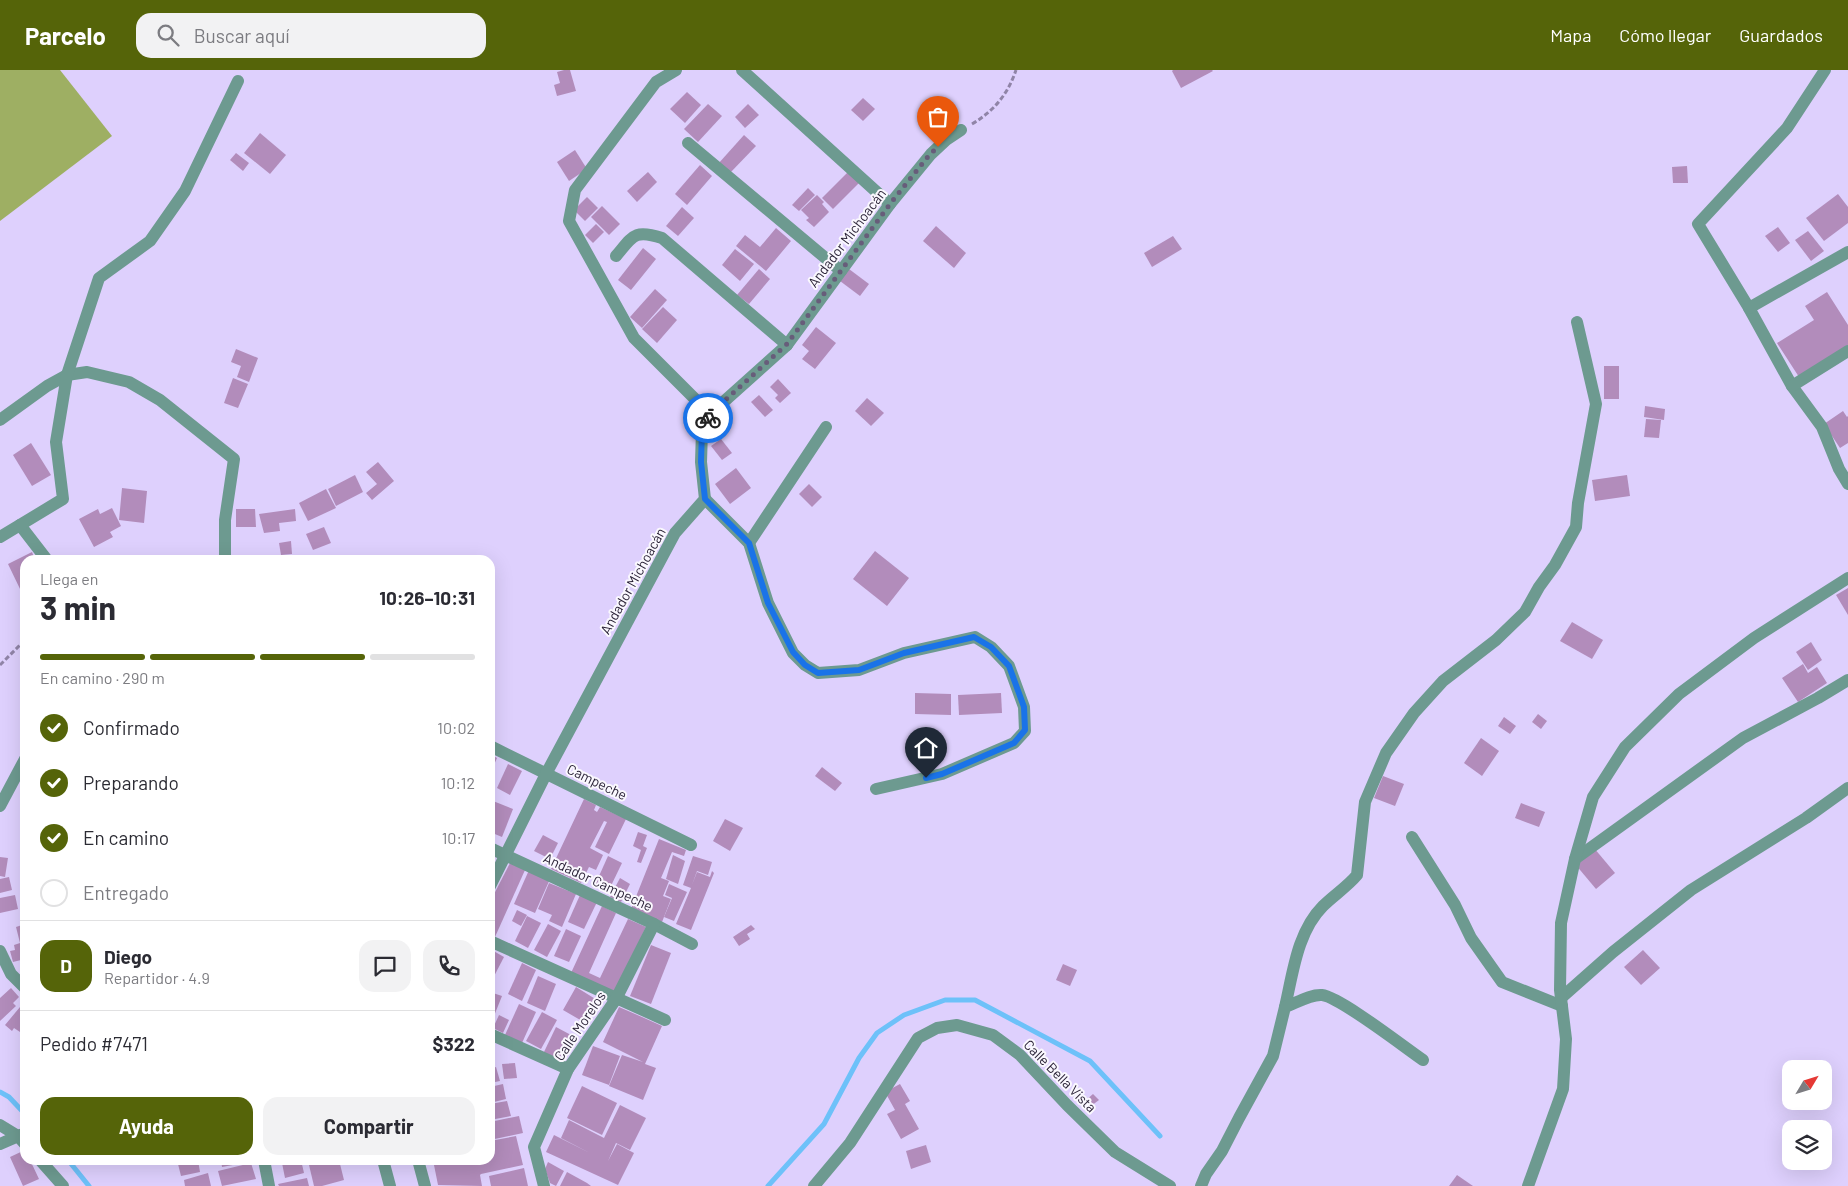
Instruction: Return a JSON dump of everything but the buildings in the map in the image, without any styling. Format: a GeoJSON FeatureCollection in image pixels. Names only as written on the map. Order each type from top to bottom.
{"type":"FeatureCollection","features":[{"type":"Feature","properties":{"kind":"street"},"geometry":{"type":"LineString","coordinates":[[676,70],[656,82],[575,190],[569,221],[634,338],[710,414]]}},
{"type":"Feature","properties":{"kind":"street"},"geometry":{"type":"LineString","coordinates":[[742,70],[890,204]]}},
{"type":"Feature","properties":{"kind":"street"},"geometry":{"type":"LineString","coordinates":[[1824,70],[1787,128],[1698,224],[1749,308],[1792,386],[1822,427],[1844,467],[1848,484]]}},
{"type":"Feature","properties":{"kind":"street"},"geometry":{"type":"LineString","coordinates":[[0,537],[63,499],[56,442],[67,375],[99,278],[150,242],[185,191],[238,81]]}},
{"type":"Feature","properties":{"kind":"street","name":"Andador Michoacán"},"geometry":{"type":"LineString","coordinates":[[495,876],[546,774],[675,533],[705,499],[701,462],[702,431],[710,414],[787,344],[890,204],[930,154],[961,130]]}},
{"type":"Feature","properties":{"kind":"street"},"geometry":{"type":"LineString","coordinates":[[688,143],[841,271]]}},
{"type":"Feature","properties":{"kind":"street"},"geometry":{"type":"LineString","coordinates":[[616,256],[632,238],[646,233],[662,238],[787,344]]}},
{"type":"Feature","properties":{"kind":"street"},"geometry":{"type":"LineString","coordinates":[[1749,308],[1848,252]]}},
{"type":"Feature","properties":{"kind":"street"},"geometry":{"type":"LineString","coordinates":[[1201,1186],[1206,1174],[1222,1151],[1274,1056],[1298,950],[1310,924],[1322,907],[1350,884],[1357,875],[1365,802],[1386,753],[1414,713],[1444,681],[1496,640],[1525,612],[1576,527],[1578,503],[1596,404],[1577,322]]}},
{"type":"Feature","properties":{"kind":"street"},"geometry":{"type":"LineString","coordinates":[[1792,386],[1848,351]]}},
{"type":"Feature","properties":{"kind":"street"},"geometry":{"type":"LineString","coordinates":[[0,420],[47,386],[67,375],[86,372],[129,382],[160,400],[234,459],[225,520],[225,555]]}},
{"type":"Feature","properties":{"kind":"street"},"geometry":{"type":"LineString","coordinates":[[749,543],[826,427]]}},
{"type":"Feature","properties":{"kind":"street"},"geometry":{"type":"LineString","coordinates":[[705,499],[749,543],[768,603],[793,652],[805,665],[818,673],[859,670],[904,653],[974,637],[991,647],[1009,666],[1024,707],[1025,730],[1014,743],[942,774],[876,789]]}},
{"type":"Feature","properties":{"kind":"street"},"geometry":{"type":"LineString","coordinates":[[20,525],[43,555]]}},
{"type":"Feature","properties":{"kind":"street"},"geometry":{"type":"LineString","coordinates":[[1528,1186],[1563,1089],[1566,1039],[1562,1002],[1561,923],[1575,859],[1593,797],[1625,747],[1679,694],[1754,638],[1848,578]]}},
{"type":"Feature","properties":{"kind":"street"},"geometry":{"type":"LineString","coordinates":[[1575,859],[1743,738],[1848,680]]}},
{"type":"Feature","properties":{"kind":"street","name":"Campeche"},"geometry":{"type":"LineString","coordinates":[[495,748],[691,845]]}},
{"type":"Feature","properties":{"kind":"street"},"geometry":{"type":"LineString","coordinates":[[0,806],[20,768]]}},
{"type":"Feature","properties":{"kind":"street"},"geometry":{"type":"LineString","coordinates":[[1562,1002],[1613,952],[1691,890],[1806,818],[1848,788]]}},
{"type":"Feature","properties":{"kind":"street"},"geometry":{"type":"LineString","coordinates":[[1412,837],[1455,905],[1471,938],[1502,982],[1562,1002]]}},
{"type":"Feature","properties":{"kind":"street","name":"Andador Campeche"},"geometry":{"type":"LineString","coordinates":[[495,851],[654,924],[692,944]]}},
{"type":"Feature","properties":{"kind":"street","name":"Calle Morelos"},"geometry":{"type":"LineString","coordinates":[[544,1186],[534,1147],[568,1069],[616,1000],[654,924]]}},
{"type":"Feature","properties":{"kind":"street"},"geometry":{"type":"LineString","coordinates":[[495,943],[616,1000],[665,1020]]}},
{"type":"Feature","properties":{"kind":"street"},"geometry":{"type":"LineString","coordinates":[[0,950],[11,974],[20,983]]}},
{"type":"Feature","properties":{"kind":"street"},"geometry":{"type":"LineString","coordinates":[[1285,1007],[1305,998],[1322,995],[1338,1001],[1423,1060]]}},
{"type":"Feature","properties":{"kind":"street","name":"Calle Bella Vista"},"geometry":{"type":"LineString","coordinates":[[814,1186],[850,1143],[918,1038],[937,1028],[957,1025],[993,1034],[1020,1055],[1115,1152],[1170,1186]]}},
{"type":"Feature","properties":{"kind":"street"},"geometry":{"type":"LineString","coordinates":[[495,1036],[568,1069]]}},
{"type":"Feature","properties":{"kind":"street"},"geometry":{"type":"LineString","coordinates":[[0,1126],[20,1136]]}},
{"type":"Feature","properties":{"kind":"street"},"geometry":{"type":"LineString","coordinates":[[0,1144],[20,1139]]}},
{"type":"Feature","properties":{"kind":"street"},"geometry":{"type":"LineString","coordinates":[[44,1165],[63,1186]]}},
{"type":"Feature","properties":{"kind":"street"},"geometry":{"type":"LineString","coordinates":[[265,1165],[269,1186]]}},
{"type":"Feature","properties":{"kind":"street"},"geometry":{"type":"LineString","coordinates":[[384,1165],[390,1186]]}},
{"type":"Feature","properties":{"kind":"street"},"geometry":{"type":"LineString","coordinates":[[419,1165],[425,1186]]}},
{"type":"Feature","properties":{"kind":"path"},"geometry":{"type":"LineString","coordinates":[[961,130],[991,112],[1004,95],[1016,70]]}},
{"type":"Feature","properties":{"kind":"path"},"geometry":{"type":"LineString","coordinates":[[0,665],[20,645]]}},
{"type":"Feature","properties":{"kind":"green space"},"geometry":{"type":"Polygon","coordinates":[[[0,70],[60,70],[112,136],[0,221],[0,70]]]}},
{"type":"Feature","properties":{"kind":"waterway"},"geometry":{"type":"LineString","coordinates":[[768,1186],[824,1124],[859,1058],[877,1033],[904,1015],[945,1000],[975,1000],[1090,1061],[1160,1136]]}},
{"type":"Feature","properties":{"kind":"waterway"},"geometry":{"type":"LineString","coordinates":[[0,1092],[9,1097],[20,1109]]}},
{"type":"Feature","properties":{"kind":"waterway"},"geometry":{"type":"LineString","coordinates":[[72,1165],[89,1186]]}},
{"type":"Feature","properties":{"kind":"way so far"},"geometry":{"type":"LineString","coordinates":[[708,418],[710,414],[787,344],[890,204],[930,154],[938,147]]}},
{"type":"Feature","properties":{"kind":"route"},"geometry":{"type":"LineString","coordinates":[[708,418],[702,431],[701,462],[705,499],[749,543],[768,603],[793,652],[805,665],[818,673],[859,670],[904,653],[974,637],[991,647],[1009,666],[1024,707],[1025,730],[1014,743],[942,774],[926,778]]}}]}
